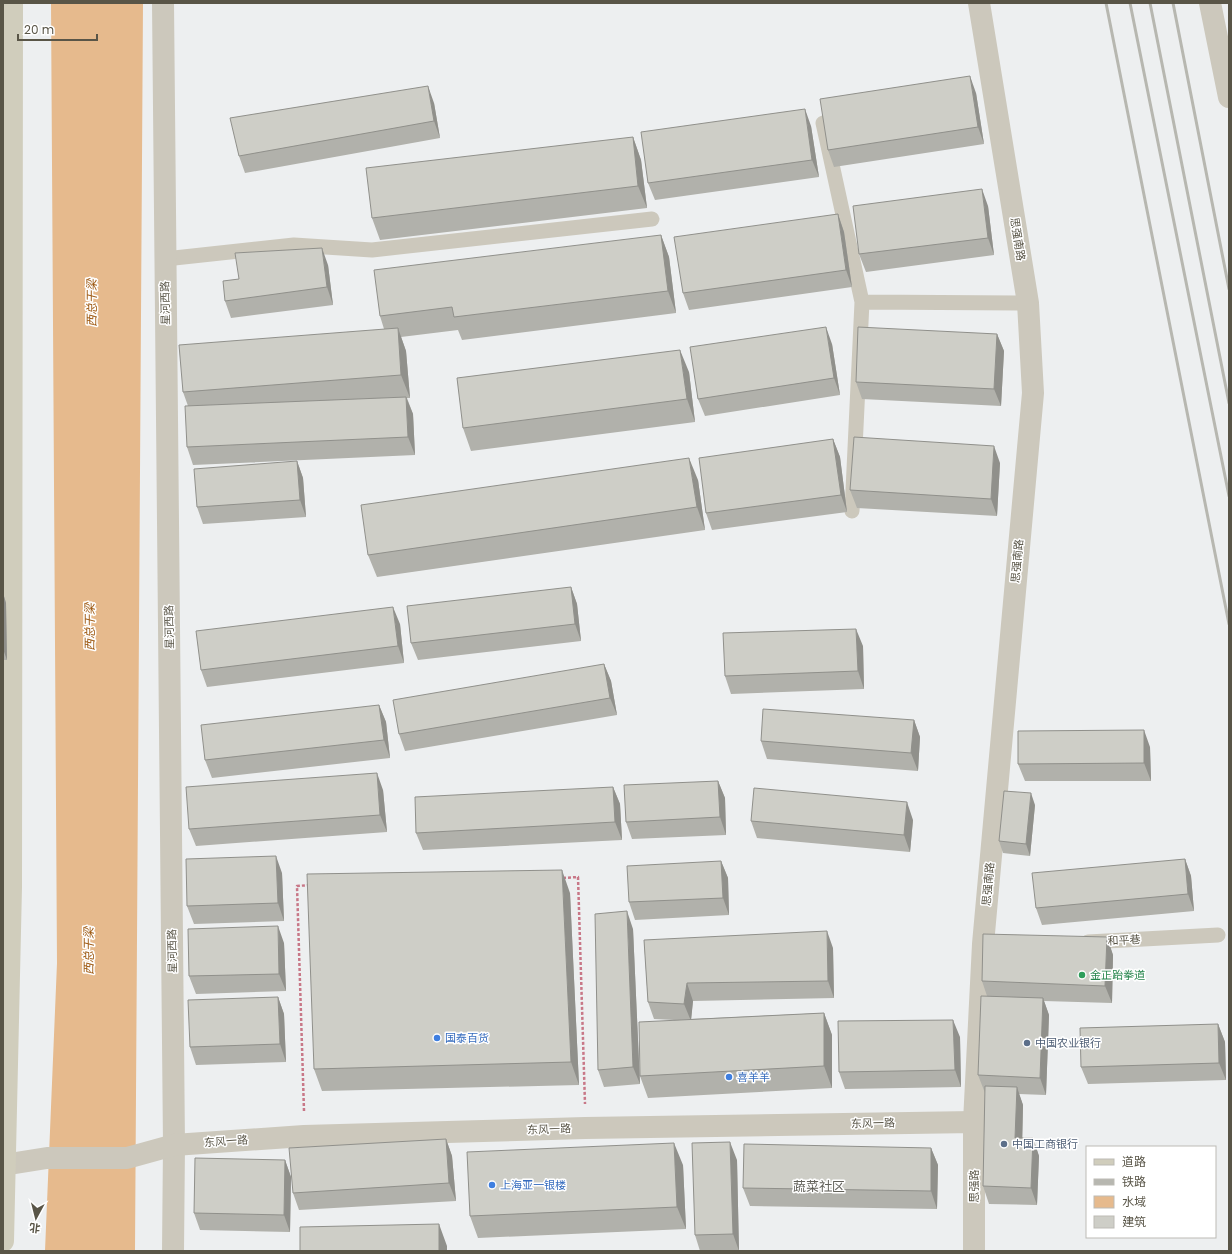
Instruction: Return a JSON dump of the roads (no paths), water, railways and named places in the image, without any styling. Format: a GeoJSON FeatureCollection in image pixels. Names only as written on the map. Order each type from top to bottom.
{"type":"FeatureCollection","features":[{"type":"Feature","properties":{"kind":"main road"},"geometry":{"type":"LineString","coordinates":[[3,1241],[11,887],[12,3]]}},
{"type":"Feature","properties":{"kind":"street","name":"星河西路"},"geometry":{"type":"LineString","coordinates":[[163,3],[174,1144],[173,1251]]}},
{"type":"Feature","properties":{"kind":"street","name":"思强南路"},"geometry":{"type":"LineString","coordinates":[[974,1122],[990,944],[1033,393],[1028,302],[979,3]]}},
{"type":"Feature","properties":{"kind":"street"},"geometry":{"type":"LineString","coordinates":[[1210,3],[1229,97]]}},
{"type":"Feature","properties":{"kind":"street","name":"东风一路"},"geometry":{"type":"LineString","coordinates":[[4,1165],[47,1158],[127,1158],[174,1144],[304,1136],[585,1128],[974,1122]]}},
{"type":"Feature","properties":{"kind":"street","name":"思强路"},"geometry":{"type":"LineString","coordinates":[[974,1122],[974,1251]]}},
{"type":"Feature","properties":{"kind":"lane"},"geometry":{"type":"LineString","coordinates":[[824,123],[862,302],[852,511]]}},
{"type":"Feature","properties":{"kind":"lane"},"geometry":{"type":"LineString","coordinates":[[165,259],[294,245],[372,250],[652,218]]}},
{"type":"Feature","properties":{"kind":"lane"},"geometry":{"type":"LineString","coordinates":[[862,302],[1028,302]]}},
{"type":"Feature","properties":{"kind":"lane","name":"和平巷"},"geometry":{"type":"LineString","coordinates":[[1076,943],[1218,935]]}},
{"type":"Feature","properties":{"kind":"water","name":"西总干梁"},"geometry":{"type":"Polygon","coordinates":[[[51,3],[143,3],[135,1251],[45,1251],[57,963],[51,3]]]}},
{"type":"Feature","properties":{"kind":"railway"},"geometry":{"type":"LineString","coordinates":[[1106,3],[1229,624]]}},
{"type":"Feature","properties":{"kind":"railway"},"geometry":{"type":"LineString","coordinates":[[1130,3],[1229,496]]}},
{"type":"Feature","properties":{"kind":"railway"},"geometry":{"type":"LineString","coordinates":[[1150,3],[1229,403]]}},
{"type":"Feature","properties":{"kind":"railway"},"geometry":{"type":"LineString","coordinates":[[1173,3],[1229,289]]}},
{"type":"Feature","properties":{"kind":"place","name":"金正跆拳道"},"geometry":{"type":"Point","coordinates":[1082,975]}},
{"type":"Feature","properties":{"kind":"place","name":"国泰百货"},"geometry":{"type":"Point","coordinates":[437,1038]}},
{"type":"Feature","properties":{"kind":"place","name":"中国农业银行"},"geometry":{"type":"Point","coordinates":[1027,1043]}},
{"type":"Feature","properties":{"kind":"place","name":"喜羊羊"},"geometry":{"type":"Point","coordinates":[729,1077]}},
{"type":"Feature","properties":{"kind":"place","name":"中国工商银行"},"geometry":{"type":"Point","coordinates":[1004,1144]}},
{"type":"Feature","properties":{"kind":"place","name":"上海亚一银楼"},"geometry":{"type":"Point","coordinates":[492,1185]}},
{"type":"Feature","properties":{"kind":"district","name":"蔬菜社区"},"geometry":{"type":"Point","coordinates":[819,1186]}}]}
